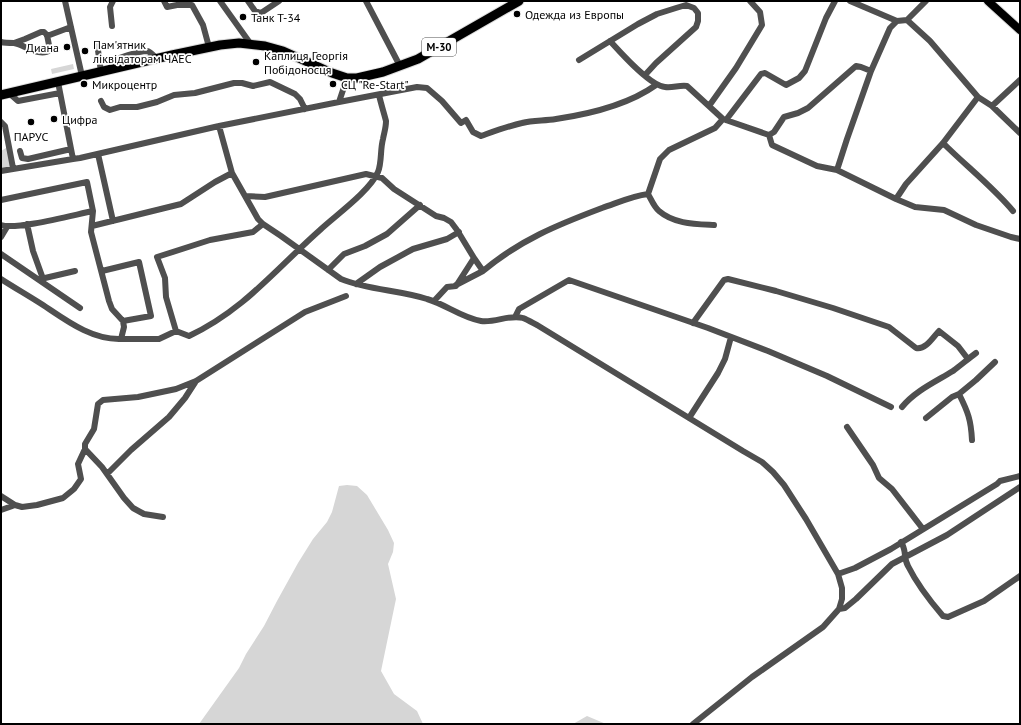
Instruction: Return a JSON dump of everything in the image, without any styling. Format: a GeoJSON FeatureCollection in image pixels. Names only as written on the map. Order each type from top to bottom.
{"type":"FeatureCollection","features":[{"type":"Feature","properties":{"kind":"highway","name":"М-30"},"geometry":{"type":"LineString","coordinates":[[5,94],[226,44],[250,44],[265,46],[332,73],[350,78],[370,75],[418,59],[519,1]]}},
{"type":"Feature","properties":{"kind":"main road"},"geometry":{"type":"LineString","coordinates":[[988,1],[1020,30]]}},
{"type":"Feature","properties":{"kind":"street"},"geometry":{"type":"LineString","coordinates":[[64,1],[82,76]]}},
{"type":"Feature","properties":{"kind":"street"},"geometry":{"type":"LineString","coordinates":[[112,26],[110,7],[113,1]]}},
{"type":"Feature","properties":{"kind":"street"},"geometry":{"type":"LineString","coordinates":[[164,1],[167,7],[192,5],[203,25],[209,47]]}},
{"type":"Feature","properties":{"kind":"street"},"geometry":{"type":"LineString","coordinates":[[220,1],[250,44]]}},
{"type":"Feature","properties":{"kind":"street"},"geometry":{"type":"LineString","coordinates":[[248,1],[256,11],[261,12],[279,1]]}},
{"type":"Feature","properties":{"kind":"street"},"geometry":{"type":"LineString","coordinates":[[366,1],[400,66]]}},
{"type":"Feature","properties":{"kind":"street"},"geometry":{"type":"LineString","coordinates":[[709,106],[736,68],[762,25],[760,12],[750,1]]}},
{"type":"Feature","properties":{"kind":"street"},"geometry":{"type":"LineString","coordinates":[[648,194],[657,172],[657,164],[660,159],[669,150],[715,128],[725,120],[761,74],[765,73],[786,85],[799,78],[805,71],[826,18],[835,1]]}},
{"type":"Feature","properties":{"kind":"street"},"geometry":{"type":"LineString","coordinates":[[850,1],[897,21],[907,20],[926,1]]}},
{"type":"Feature","properties":{"kind":"street"},"geometry":{"type":"LineString","coordinates":[[579,60],[657,14],[686,5],[694,8],[698,13],[696,27],[645,75]]}},
{"type":"Feature","properties":{"kind":"street"},"geometry":{"type":"LineString","coordinates":[[907,20],[930,41],[978,98],[992,106],[1020,133]]}},
{"type":"Feature","properties":{"kind":"street"},"geometry":{"type":"LineString","coordinates":[[837,170],[871,71],[890,28],[897,21]]}},
{"type":"Feature","properties":{"kind":"street"},"geometry":{"type":"LineString","coordinates":[[47,36],[71,27]]}},
{"type":"Feature","properties":{"kind":"street"},"geometry":{"type":"LineString","coordinates":[[1,42],[14,43],[40,53],[48,52],[50,50],[47,36],[44,32],[14,43]]}},
{"type":"Feature","properties":{"kind":"street"},"geometry":{"type":"LineString","coordinates":[[610,41],[632,65],[656,85],[665,87],[681,85],[687,86],[725,120],[769,135]]}},
{"type":"Feature","properties":{"kind":"street"},"geometry":{"type":"LineString","coordinates":[[96,43],[106,71]]}},
{"type":"Feature","properties":{"kind":"street"},"geometry":{"type":"LineString","coordinates":[[769,135],[774,132],[784,118],[808,108],[856,66],[871,71]]}},
{"type":"Feature","properties":{"kind":"street"},"geometry":{"type":"LineString","coordinates":[[339,102],[350,78]]}},
{"type":"Feature","properties":{"kind":"street"},"geometry":{"type":"LineString","coordinates":[[992,106],[1020,80]]}},
{"type":"Feature","properties":{"kind":"street"},"geometry":{"type":"LineString","coordinates":[[58,82],[73,159]]}},
{"type":"Feature","properties":{"kind":"street"},"geometry":{"type":"LineString","coordinates":[[101,101],[104,107],[110,110],[137,107],[174,95],[200,92],[230,83],[242,83],[253,86],[270,82],[295,94],[300,99],[305,109]]}},
{"type":"Feature","properties":{"kind":"street"},"geometry":{"type":"LineString","coordinates":[[2,170],[98,154],[219,126],[417,87],[427,88],[442,101],[461,123],[466,120],[473,132],[481,136],[535,120],[554,120],[585,114],[626,102],[640,96],[656,85]]}},
{"type":"Feature","properties":{"kind":"street"},"geometry":{"type":"LineString","coordinates":[[5,94],[18,101],[60,93]]}},
{"type":"Feature","properties":{"kind":"street"},"geometry":{"type":"LineString","coordinates":[[263,224],[253,232],[210,240],[157,257],[165,278],[166,297],[176,330],[189,336],[209,327],[236,308],[261,287],[299,249],[370,184],[378,171],[382,140],[386,131],[386,122],[379,95]]}},
{"type":"Feature","properties":{"kind":"street"},"geometry":{"type":"LineString","coordinates":[[896,199],[906,184],[943,142],[978,98]]}},
{"type":"Feature","properties":{"kind":"street"},"geometry":{"type":"LineString","coordinates":[[1,122],[5,126],[13,168]]}},
{"type":"Feature","properties":{"kind":"street"},"geometry":{"type":"LineString","coordinates":[[219,126],[232,173],[258,219],[341,279],[356,284],[407,293],[434,301],[460,314],[481,321],[515,317],[524,318],[762,462],[784,485],[838,574],[842,588],[842,599],[838,609],[823,627],[752,677],[693,724]]}},
{"type":"Feature","properties":{"kind":"street"},"geometry":{"type":"LineString","coordinates":[[769,135],[772,144],[780,149],[817,166],[837,170],[896,199],[916,207],[944,210],[976,225],[1020,239]]}},
{"type":"Feature","properties":{"kind":"street"},"geometry":{"type":"LineString","coordinates":[[943,142],[971,171],[1001,196],[1013,211]]}},
{"type":"Feature","properties":{"kind":"street"},"geometry":{"type":"LineString","coordinates":[[20,151],[22,158],[28,159],[71,149]]}},
{"type":"Feature","properties":{"kind":"street"},"geometry":{"type":"LineString","coordinates":[[98,154],[113,221]]}},
{"type":"Feature","properties":{"kind":"street"},"geometry":{"type":"LineString","coordinates":[[92,226],[181,204],[214,182],[232,173]]}},
{"type":"Feature","properties":{"kind":"street"},"geometry":{"type":"LineString","coordinates":[[246,196],[265,197],[366,174],[382,178],[394,189],[436,216],[451,222],[459,232],[483,272]]}},
{"type":"Feature","properties":{"kind":"street"},"geometry":{"type":"LineString","coordinates":[[1,200],[87,182],[93,211],[92,232],[109,301],[112,309],[123,321],[124,327],[121,339]]}},
{"type":"Feature","properties":{"kind":"street"},"geometry":{"type":"LineString","coordinates":[[648,194],[659,211],[672,219],[683,223],[714,225]]}},
{"type":"Feature","properties":{"kind":"street"},"geometry":{"type":"LineString","coordinates":[[434,301],[447,287],[456,286],[483,272],[499,258],[532,238],[571,219],[636,196],[648,194]]}},
{"type":"Feature","properties":{"kind":"street"},"geometry":{"type":"LineString","coordinates":[[328,270],[344,254],[365,246],[387,234],[420,205]]}},
{"type":"Feature","properties":{"kind":"street"},"geometry":{"type":"LineString","coordinates":[[1,237],[4,226],[27,224],[93,211]]}},
{"type":"Feature","properties":{"kind":"street"},"geometry":{"type":"LineString","coordinates":[[27,224],[33,251],[42,276],[45,278],[75,271]]}},
{"type":"Feature","properties":{"kind":"street"},"geometry":{"type":"LineString","coordinates":[[356,284],[380,267],[413,249],[447,240],[459,232]]}},
{"type":"Feature","properties":{"kind":"street"},"geometry":{"type":"LineString","coordinates":[[1,254],[3,257],[46,284],[80,308]]}},
{"type":"Feature","properties":{"kind":"street"},"geometry":{"type":"LineString","coordinates":[[456,286],[474,258]]}},
{"type":"Feature","properties":{"kind":"street"},"geometry":{"type":"LineString","coordinates":[[102,271],[139,262],[151,316],[123,321]]}},
{"type":"Feature","properties":{"kind":"street"},"geometry":{"type":"LineString","coordinates":[[1,279],[82,330],[99,336],[115,339],[159,339],[176,330]]}},
{"type":"Feature","properties":{"kind":"street"},"geometry":{"type":"LineString","coordinates":[[693,323],[724,280],[728,279],[783,293],[889,327],[916,348],[920,349],[925,346],[939,331],[958,346],[968,359]]}},
{"type":"Feature","properties":{"kind":"street"},"geometry":{"type":"LineString","coordinates":[[515,317],[519,309],[569,280],[731,337],[827,376],[891,407]]}},
{"type":"Feature","properties":{"kind":"street"},"geometry":{"type":"LineString","coordinates":[[1,496],[15,505],[22,507],[37,505],[63,498],[74,489],[81,479],[78,464],[85,448],[85,444],[94,429],[98,404],[103,400],[138,398],[176,389],[196,382],[305,312],[346,296]]}},
{"type":"Feature","properties":{"kind":"street"},"geometry":{"type":"LineString","coordinates":[[689,418],[718,372],[731,337]]}},
{"type":"Feature","properties":{"kind":"street"},"geometry":{"type":"LineString","coordinates":[[902,408],[907,400],[954,370],[976,353]]}},
{"type":"Feature","properties":{"kind":"street"},"geometry":{"type":"LineString","coordinates":[[926,418],[959,394],[995,362]]}},
{"type":"Feature","properties":{"kind":"street"},"geometry":{"type":"LineString","coordinates":[[107,474],[131,450],[170,417],[196,382]]}},
{"type":"Feature","properties":{"kind":"street"},"geometry":{"type":"LineString","coordinates":[[959,394],[967,408],[971,422],[972,440]]}},
{"type":"Feature","properties":{"kind":"street"},"geometry":{"type":"LineString","coordinates":[[847,427],[873,465],[879,478],[892,489],[923,529]]}},
{"type":"Feature","properties":{"kind":"street"},"geometry":{"type":"LineString","coordinates":[[85,448],[133,508],[144,514],[163,517]]}},
{"type":"Feature","properties":{"kind":"street"},"geometry":{"type":"LineString","coordinates":[[838,574],[854,568],[901,542],[998,484],[1000,481],[1020,476]]}},
{"type":"Feature","properties":{"kind":"street"},"geometry":{"type":"LineString","coordinates":[[838,609],[845,608],[892,564],[947,535],[1020,487]]}},
{"type":"Feature","properties":{"kind":"street"},"geometry":{"type":"LineString","coordinates":[[1,510],[15,505]]}},
{"type":"Feature","properties":{"kind":"street"},"geometry":{"type":"LineString","coordinates":[[901,542],[905,549],[904,558],[907,565],[920,586],[943,616],[948,617],[984,601],[1020,576]]}},
{"type":"Feature","properties":{"kind":"shaded area"},"geometry":{"type":"Polygon","coordinates":[[[73,64],[74,69],[52,74],[51,69],[73,64]]]}},
{"type":"Feature","properties":{"kind":"shaded area"},"geometry":{"type":"Polygon","coordinates":[[[8,148],[12,167],[3,170],[1,167],[1,151],[8,148]]]}},
{"type":"Feature","properties":{"kind":"shaded area"},"geometry":{"type":"Polygon","coordinates":[[[339,486],[357,486],[367,495],[394,543],[393,552],[388,564],[396,599],[381,671],[394,694],[417,711],[423,724],[199,724],[239,668],[264,626],[298,563],[313,539],[327,522],[332,512],[339,486]]]}},
{"type":"Feature","properties":{"kind":"shaded area"},"geometry":{"type":"Polygon","coordinates":[[[587,716],[606,724],[573,724],[587,716]]]}},
{"type":"Feature","properties":{"kind":"place","name":"Одежда из Европы"},"geometry":{"type":"Point","coordinates":[517,14]}},
{"type":"Feature","properties":{"kind":"place","name":"Танк Т-34"},"geometry":{"type":"Point","coordinates":[243,17]}},
{"type":"Feature","properties":{"kind":"place","name":"Диана"},"geometry":{"type":"Point","coordinates":[67,47]}},
{"type":"Feature","properties":{"kind":"place","name":"Пам'ятник ліквідаторам ЧАЕС"},"geometry":{"type":"Point","coordinates":[85,51]}},
{"type":"Feature","properties":{"kind":"place","name":"Каплиця Георгія Побідоносця"},"geometry":{"type":"Point","coordinates":[256,62]}},
{"type":"Feature","properties":{"kind":"place","name":"Микроцентр"},"geometry":{"type":"Point","coordinates":[84,84]}},
{"type":"Feature","properties":{"kind":"place","name":"СЦ \"Re-Start\""},"geometry":{"type":"Point","coordinates":[333,84]}},
{"type":"Feature","properties":{"kind":"place","name":"Цифра"},"geometry":{"type":"Point","coordinates":[54,119]}},
{"type":"Feature","properties":{"kind":"place","name":"ПАРУС"},"geometry":{"type":"Point","coordinates":[31,122]}}]}
